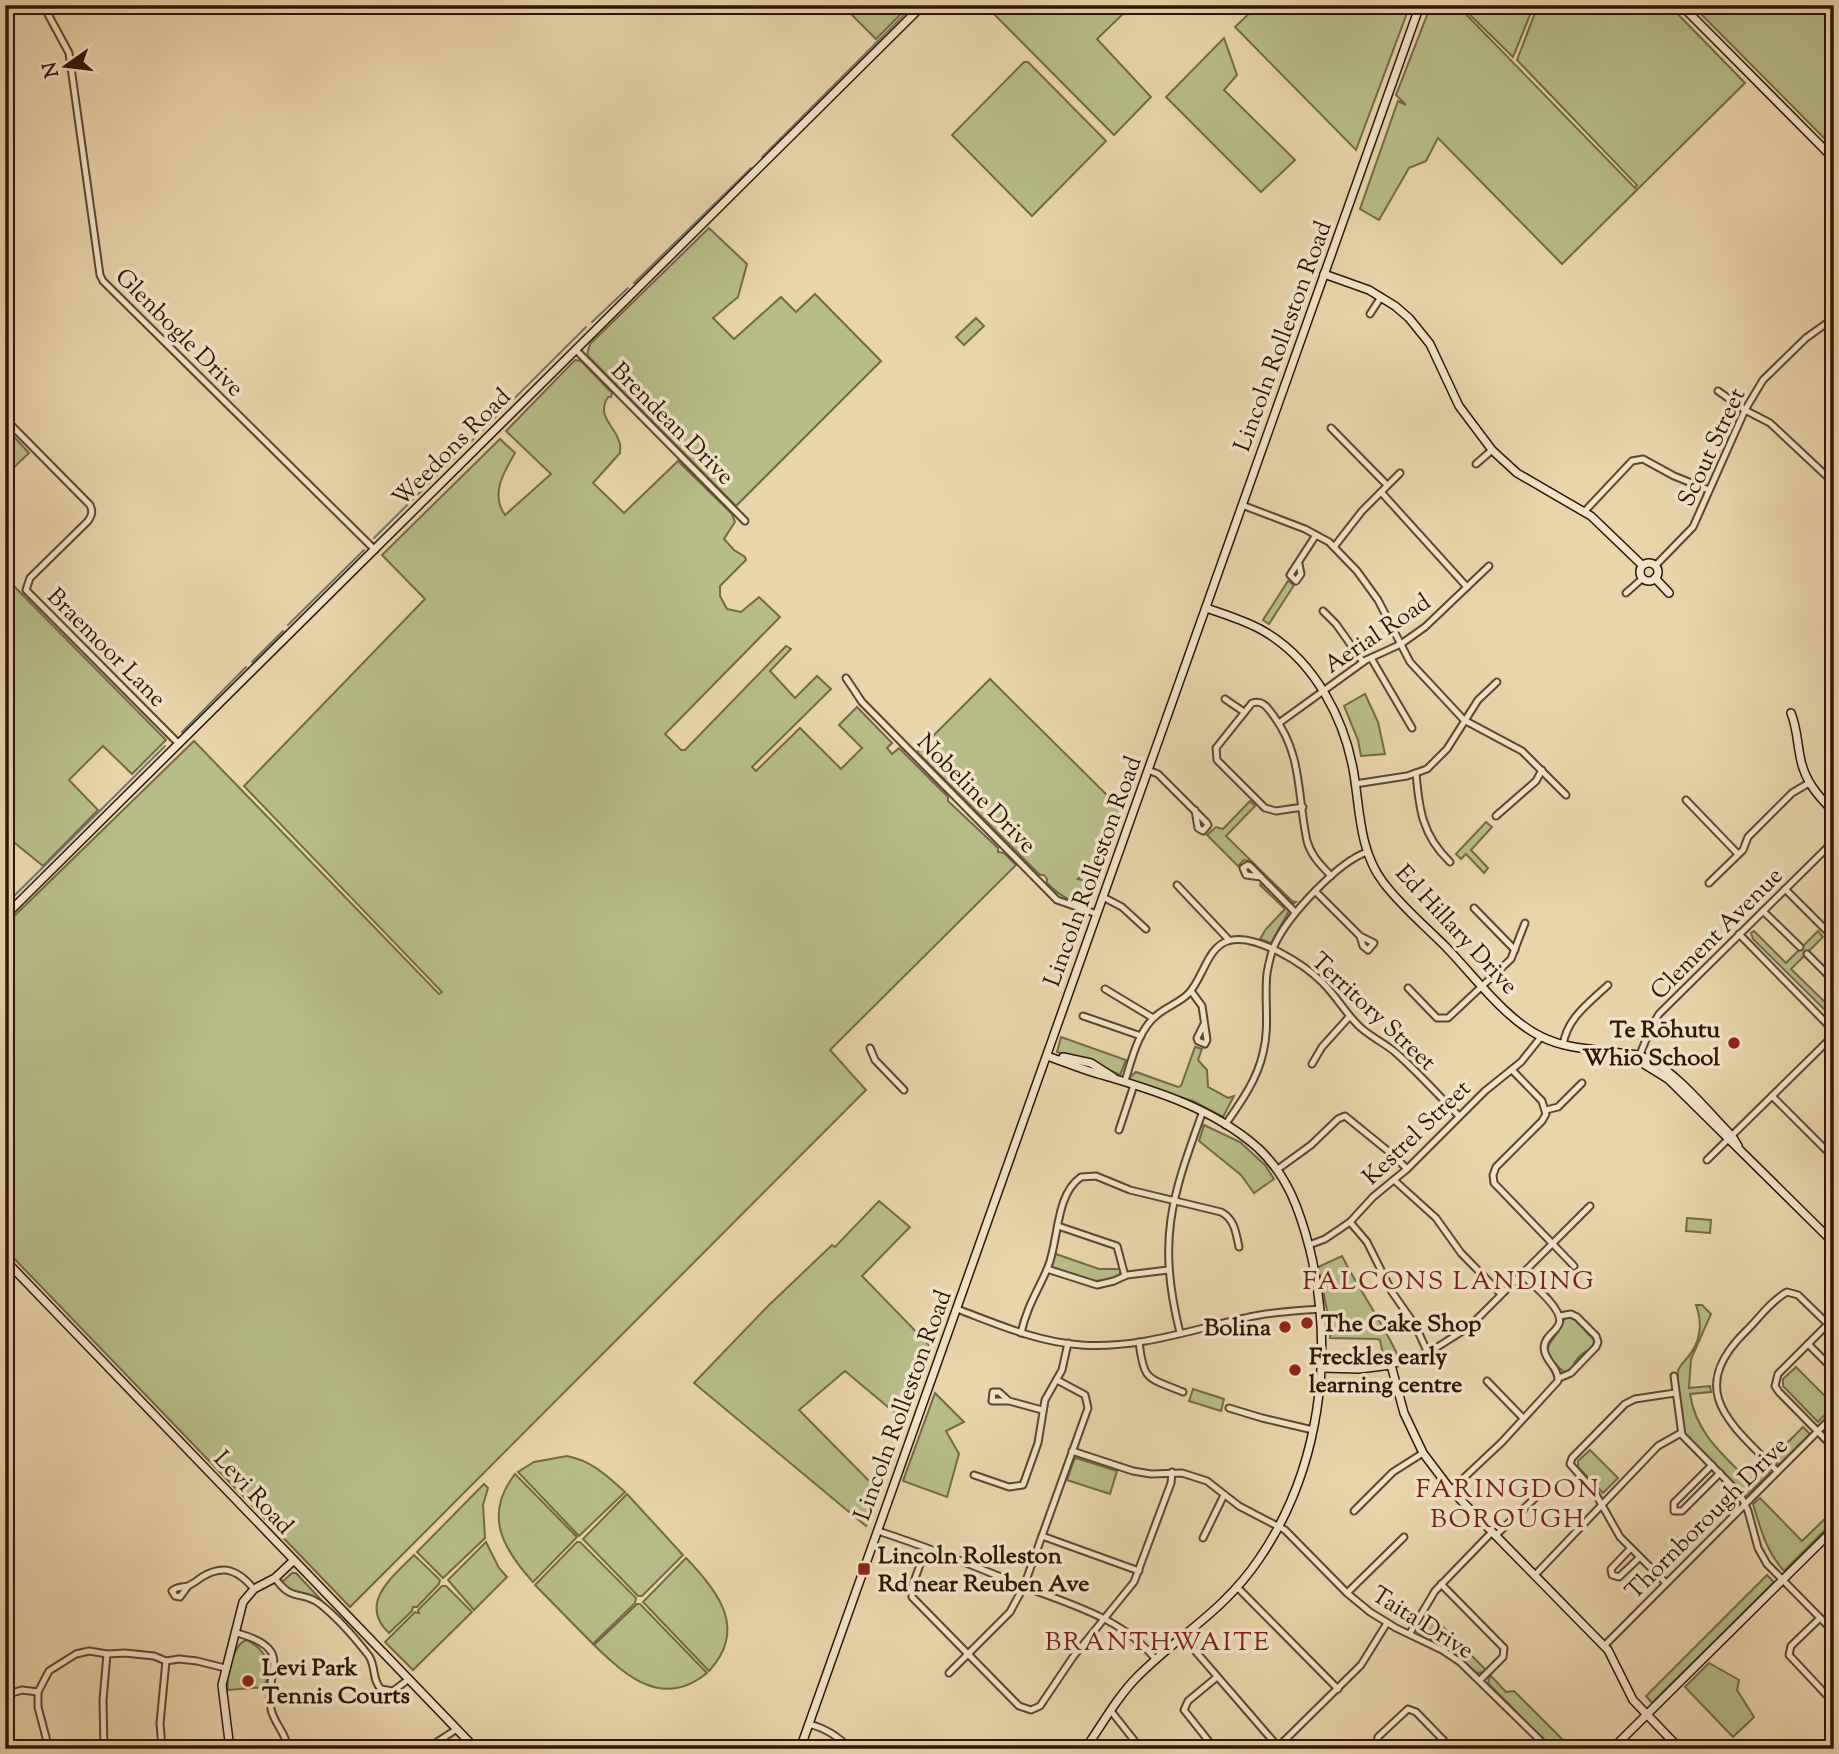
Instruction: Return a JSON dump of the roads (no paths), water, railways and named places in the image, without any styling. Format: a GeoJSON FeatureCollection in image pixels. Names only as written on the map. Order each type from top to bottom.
{"type":"FeatureCollection","features":[{"type":"Feature","properties":{"kind":"street","name":"Glenbogle Drive"},"geometry":{"type":"LineString","coordinates":[[43,5],[69,53],[103,281],[375,550]]}},
{"type":"Feature","properties":{"kind":"street","name":"Weedons Road"},"geometry":{"type":"LineString","coordinates":[[5,916],[923,5]]}},
{"type":"Feature","properties":{"kind":"street","name":"Lincoln Rolleston Road"},"geometry":{"type":"LineString","coordinates":[[800,1749],[1420,5]]}},
{"type":"Feature","properties":{"kind":"street"},"geometry":{"type":"LineString","coordinates":[[1681,5],[1834,159]]}},
{"type":"Feature","properties":{"kind":"street"},"geometry":{"type":"LineString","coordinates":[[1324,274],[1357,285],[1381,297],[1409,318],[1430,344],[1459,406],[1492,450],[1517,474],[1584,512],[1643,565]]}},
{"type":"Feature","properties":{"kind":"street"},"geometry":{"type":"LineString","coordinates":[[1370,314],[1381,297]]}},
{"type":"Feature","properties":{"kind":"street","name":"Scout Street"},"geometry":{"type":"LineString","coordinates":[[1656,566],[1693,527],[1745,410],[1769,373],[1806,338],[1834,318]]}},
{"type":"Feature","properties":{"kind":"street","name":"Brendean Drive"},"geometry":{"type":"LineString","coordinates":[[576,350],[745,521]]}},
{"type":"Feature","properties":{"kind":"street"},"geometry":{"type":"LineString","coordinates":[[1717,391],[1770,423],[1834,483]]}},
{"type":"Feature","properties":{"kind":"street","name":"Braemoor Lane"},"geometry":{"type":"LineString","coordinates":[[5,419],[92,509],[88,521],[30,578],[26,590],[179,744]]}},
{"type":"Feature","properties":{"kind":"street"},"geometry":{"type":"LineString","coordinates":[[1332,428],[1387,485]]}},
{"type":"Feature","properties":{"kind":"street"},"geometry":{"type":"LineString","coordinates":[[1476,464],[1492,450]]}},
{"type":"Feature","properties":{"kind":"street"},"geometry":{"type":"LineString","coordinates":[[1584,512],[1632,461],[1643,459],[1709,491]]}},
{"type":"Feature","properties":{"kind":"street"},"geometry":{"type":"LineString","coordinates":[[1334,547],[1362,511],[1400,473]]}},
{"type":"Feature","properties":{"kind":"street"},"geometry":{"type":"LineString","coordinates":[[1381,492],[1467,587]]}},
{"type":"Feature","properties":{"kind":"street"},"geometry":{"type":"LineString","coordinates":[[1242,505],[1316,535],[1334,547],[1357,570],[1378,600],[1410,662],[1464,720],[1522,751],[1566,795]]}},
{"type":"Feature","properties":{"kind":"street"},"geometry":{"type":"LineString","coordinates":[[1299,564],[1316,535]]}},
{"type":"Feature","properties":{"kind":"street"},"geometry":{"type":"LineString","coordinates":[[1647,563],[1656,566],[1658,573],[1655,578],[1643,578],[1640,573],[1643,565],[1647,563]]}},
{"type":"Feature","properties":{"kind":"street","name":"Aerial Road"},"geometry":{"type":"LineString","coordinates":[[1279,723],[1363,662],[1401,644],[1425,627],[1489,566]]}},
{"type":"Feature","properties":{"kind":"street"},"geometry":{"type":"LineString","coordinates":[[1626,593],[1643,578]]}},
{"type":"Feature","properties":{"kind":"street"},"geometry":{"type":"LineString","coordinates":[[1655,578],[1670,593]]}},
{"type":"Feature","properties":{"kind":"street","name":"Ed Hillary Drive"},"geometry":{"type":"LineString","coordinates":[[1206,608],[1262,630],[1289,650],[1323,691],[1344,731],[1356,784],[1361,828],[1374,868],[1390,891],[1520,1024],[1541,1037],[1563,1045],[1639,1058],[1668,1079],[1834,1243]]}},
{"type":"Feature","properties":{"kind":"street"},"geometry":{"type":"LineString","coordinates":[[1323,611],[1336,624],[1363,662]]}},
{"type":"Feature","properties":{"kind":"street"},"geometry":{"type":"LineString","coordinates":[[1371,657],[1412,728]]}},
{"type":"Feature","properties":{"kind":"street","name":"Nobeline Drive"},"geometry":{"type":"LineString","coordinates":[[846,678],[862,702],[1057,900],[1097,914]]}},
{"type":"Feature","properties":{"kind":"street"},"geometry":{"type":"LineString","coordinates":[[1356,784],[1427,769],[1447,749],[1478,700],[1497,682]]}},
{"type":"Feature","properties":{"kind":"street"},"geometry":{"type":"LineString","coordinates":[[1225,699],[1244,712]]}},
{"type":"Feature","properties":{"kind":"street"},"geometry":{"type":"LineString","coordinates":[[1303,807],[1276,811],[1265,808],[1217,760],[1216,748],[1252,703],[1257,701],[1264,704],[1279,723],[1296,761],[1303,807],[1307,841],[1312,855],[1331,876]]}},
{"type":"Feature","properties":{"kind":"street"},"geometry":{"type":"LineString","coordinates":[[1791,713],[1798,733],[1802,769],[1809,783],[1834,812]]}},
{"type":"Feature","properties":{"kind":"street"},"geometry":{"type":"LineString","coordinates":[[1148,770],[1158,774],[1195,810]]}},
{"type":"Feature","properties":{"kind":"street"},"geometry":{"type":"LineString","coordinates":[[1496,816],[1536,781],[1542,770]]}},
{"type":"Feature","properties":{"kind":"street"},"geometry":{"type":"LineString","coordinates":[[1416,773],[1419,808],[1428,835],[1450,862]]}},
{"type":"Feature","properties":{"kind":"street"},"geometry":{"type":"LineString","coordinates":[[1709,883],[1738,854],[1754,831],[1792,793],[1809,783]]}},
{"type":"Feature","properties":{"kind":"street"},"geometry":{"type":"LineString","coordinates":[[1686,800],[1738,854]]}},
{"type":"Feature","properties":{"kind":"street","name":"Clement Avenue"},"geometry":{"type":"LineString","coordinates":[[1639,1058],[1659,1014],[1834,841]]}},
{"type":"Feature","properties":{"kind":"street"},"geometry":{"type":"LineString","coordinates":[[1226,1125],[1250,1088],[1263,1056],[1267,1029],[1267,975],[1273,950],[1295,912],[1331,876],[1354,857],[1367,852]]}},
{"type":"Feature","properties":{"kind":"street"},"geometry":{"type":"LineString","coordinates":[[1261,877],[1295,912]]}},
{"type":"Feature","properties":{"kind":"street"},"geometry":{"type":"LineString","coordinates":[[1125,1081],[1141,1036],[1153,1018],[1191,991],[1212,953],[1219,945],[1229,940],[1177,885]]}},
{"type":"Feature","properties":{"kind":"street"},"geometry":{"type":"LineString","coordinates":[[1785,889],[1834,938]]}},
{"type":"Feature","properties":{"kind":"street"},"geometry":{"type":"LineString","coordinates":[[1316,892],[1360,936]]}},
{"type":"Feature","properties":{"kind":"street"},"geometry":{"type":"LineString","coordinates":[[1103,897],[1122,906],[1146,929]]}},
{"type":"Feature","properties":{"kind":"street"},"geometry":{"type":"LineString","coordinates":[[1474,908],[1515,950]]}},
{"type":"Feature","properties":{"kind":"street"},"geometry":{"type":"LineString","coordinates":[[1763,911],[1800,947]]}},
{"type":"Feature","properties":{"kind":"street"},"geometry":{"type":"LineString","coordinates":[[1408,988],[1437,1018],[1444,1020],[1505,964],[1515,950],[1525,923]]}},
{"type":"Feature","properties":{"kind":"street"},"geometry":{"type":"LineString","coordinates":[[1707,1160],[1834,1033],[1739,934]]}},
{"type":"Feature","properties":{"kind":"street","name":"Territory Street"},"geometry":{"type":"LineString","coordinates":[[1229,940],[1249,941],[1273,950],[1310,971],[1325,985],[1349,1017],[1396,1053],[1459,1116]]}},
{"type":"Feature","properties":{"kind":"street"},"geometry":{"type":"LineString","coordinates":[[1807,954],[1834,981]]}},
{"type":"Feature","properties":{"kind":"street"},"geometry":{"type":"LineString","coordinates":[[1563,1045],[1565,1031],[1572,1019],[1608,985]]}},
{"type":"Feature","properties":{"kind":"street"},"geometry":{"type":"LineString","coordinates":[[1105,989],[1153,1018]]}},
{"type":"Feature","properties":{"kind":"street"},"geometry":{"type":"LineString","coordinates":[[1191,991],[1202,1006],[1204,1024]]}},
{"type":"Feature","properties":{"kind":"street"},"geometry":{"type":"LineString","coordinates":[[1083,1016],[1141,1036]]}},
{"type":"Feature","properties":{"kind":"street"},"geometry":{"type":"LineString","coordinates":[[1312,1064],[1322,1047],[1349,1017]]}},
{"type":"Feature","properties":{"kind":"street","name":"Kestrel Street"},"geometry":{"type":"LineString","coordinates":[[1309,1245],[1325,1239],[1350,1222],[1497,1080],[1531,1052],[1541,1037]]}},
{"type":"Feature","properties":{"kind":"street"},"geometry":{"type":"LineString","coordinates":[[870,1048],[875,1060],[904,1090]]}},
{"type":"Feature","properties":{"kind":"street"},"geometry":{"type":"LineString","coordinates":[[1047,1054],[1203,1111],[1251,1142],[1278,1169],[1294,1199],[1309,1245],[1320,1309],[1322,1368],[1314,1430],[1295,1490],[1265,1551],[1238,1588],[1129,1685],[1085,1749]]}},
{"type":"Feature","properties":{"kind":"street"},"geometry":{"type":"LineString","coordinates":[[1512,1070],[1542,1101],[1546,1110],[1542,1121],[1496,1167],[1493,1175],[1497,1188],[1574,1266]]}},
{"type":"Feature","properties":{"kind":"street"},"geometry":{"type":"LineString","coordinates":[[1546,1110],[1558,1107],[1582,1083]]}},
{"type":"Feature","properties":{"kind":"street"},"geometry":{"type":"LineString","coordinates":[[1119,1130],[1135,1085]]}},
{"type":"Feature","properties":{"kind":"street"},"geometry":{"type":"LineString","coordinates":[[1772,1096],[1834,1158]]}},
{"type":"Feature","properties":{"kind":"street"},"geometry":{"type":"LineString","coordinates":[[1180,1333],[1168,1270],[1168,1233],[1173,1201],[1183,1166],[1203,1111]]}},
{"type":"Feature","properties":{"kind":"street"},"geometry":{"type":"LineString","coordinates":[[1278,1169],[1345,1116],[1407,1169]]}},
{"type":"Feature","properties":{"kind":"street"},"geometry":{"type":"LineString","coordinates":[[1021,1333],[1031,1299],[1047,1269],[1070,1189],[1076,1181],[1086,1176],[1096,1176],[1130,1190],[1227,1214],[1234,1226],[1239,1247]]}},
{"type":"Feature","properties":{"kind":"street"},"geometry":{"type":"LineString","coordinates":[[1394,1180],[1436,1218],[1461,1253],[1501,1294]]}},
{"type":"Feature","properties":{"kind":"street"},"geometry":{"type":"LineString","coordinates":[[1322,1368],[1359,1369],[1391,1365],[1427,1353],[1468,1327],[1590,1206]]}},
{"type":"Feature","properties":{"kind":"street"},"geometry":{"type":"LineString","coordinates":[[1350,1222],[1367,1242],[1392,1292],[1415,1325],[1427,1353]]}},
{"type":"Feature","properties":{"kind":"street"},"geometry":{"type":"LineString","coordinates":[[1058,1226],[1117,1246],[1125,1276]]}},
{"type":"Feature","properties":{"kind":"street","name":"Levi Road"},"geometry":{"type":"LineString","coordinates":[[5,1260],[476,1749]]}},
{"type":"Feature","properties":{"kind":"street"},"geometry":{"type":"LineString","coordinates":[[1047,1269],[1097,1285],[1114,1282],[1125,1276],[1168,1270]]}},
{"type":"Feature","properties":{"kind":"street"},"geometry":{"type":"LineString","coordinates":[[1521,1274],[1556,1308],[1560,1316],[1559,1325],[1544,1345],[1547,1357],[1559,1378]]}},
{"type":"Feature","properties":{"kind":"street"},"geometry":{"type":"LineString","coordinates":[[1777,1471],[1726,1418],[1718,1394],[1719,1369],[1731,1346],[1784,1293],[1798,1294],[1834,1330]]}},
{"type":"Feature","properties":{"kind":"street"},"geometry":{"type":"LineString","coordinates":[[957,1309],[1021,1333],[1068,1343],[1099,1345],[1139,1342],[1254,1316],[1320,1309]]}},
{"type":"Feature","properties":{"kind":"street"},"geometry":{"type":"LineString","coordinates":[[1451,1490],[1502,1442],[1554,1387],[1559,1378],[1572,1373],[1596,1347],[1596,1336],[1577,1317],[1571,1314],[1560,1316]]}},
{"type":"Feature","properties":{"kind":"street"},"geometry":{"type":"LineString","coordinates":[[1834,1318],[1778,1374],[1775,1386],[1834,1448]]}},
{"type":"Feature","properties":{"kind":"street"},"geometry":{"type":"LineString","coordinates":[[1139,1342],[1142,1367],[1147,1376],[1183,1392]]}},
{"type":"Feature","properties":{"kind":"street"},"geometry":{"type":"LineString","coordinates":[[974,1475],[1009,1487],[1023,1485],[1038,1443],[1042,1410],[1048,1393],[1065,1364],[1068,1343]]}},
{"type":"Feature","properties":{"kind":"street"},"geometry":{"type":"LineString","coordinates":[[1808,1344],[1834,1370]]}},
{"type":"Feature","properties":{"kind":"street"},"geometry":{"type":"LineString","coordinates":[[1391,1365],[1404,1413],[1423,1453],[1451,1490],[1604,1646],[1614,1660],[1630,1696],[1680,1749]]}},
{"type":"Feature","properties":{"kind":"street"},"geometry":{"type":"LineString","coordinates":[[1674,1376],[1681,1433],[1735,1488],[1745,1503],[1758,1548],[1771,1569],[1834,1632]]}},
{"type":"Feature","properties":{"kind":"street"},"geometry":{"type":"LineString","coordinates":[[949,1674],[1010,1612],[1024,1586],[1088,1408],[1088,1401],[1082,1393],[1057,1380]]}},
{"type":"Feature","properties":{"kind":"street"},"geometry":{"type":"LineString","coordinates":[[1487,1381],[1522,1418]]}},
{"type":"Feature","properties":{"kind":"street"},"geometry":{"type":"LineString","coordinates":[[1666,1583],[1617,1532],[1590,1487],[1572,1468],[1571,1460],[1628,1402],[1675,1393]]}},
{"type":"Feature","properties":{"kind":"street"},"geometry":{"type":"LineString","coordinates":[[1009,1401],[1042,1410]]}},
{"type":"Feature","properties":{"kind":"street"},"geometry":{"type":"LineString","coordinates":[[1229,1408],[1314,1430]]}},
{"type":"Feature","properties":{"kind":"street","name":"Thornborough Drive"},"geometry":{"type":"LineString","coordinates":[[1604,1646],[1834,1415]]}},
{"type":"Feature","properties":{"kind":"street"},"geometry":{"type":"LineString","coordinates":[[1535,1575],[1658,1446],[1681,1433]]}},
{"type":"Feature","properties":{"kind":"street","name":"Taita Drive"},"geometry":{"type":"LineString","coordinates":[[1072,1451],[1133,1471],[1199,1476],[1253,1514],[1278,1526],[1347,1593],[1387,1623],[1450,1655],[1480,1680],[1549,1749]]}},
{"type":"Feature","properties":{"kind":"street"},"geometry":{"type":"LineString","coordinates":[[1354,1511],[1393,1472],[1423,1453]]}},
{"type":"Feature","properties":{"kind":"street"},"geometry":{"type":"LineString","coordinates":[[1712,1465],[1674,1503],[1674,1511],[1682,1511],[1720,1473]]}},
{"type":"Feature","properties":{"kind":"street"},"geometry":{"type":"LineString","coordinates":[[926,1548],[912,1587],[912,1597],[1019,1706],[1031,1710],[1040,1706],[1073,1657],[1134,1582],[1171,1483],[1172,1472]]}},
{"type":"Feature","properties":{"kind":"street"},"geometry":{"type":"LineString","coordinates":[[1688,1489],[1696,1497]]}},
{"type":"Feature","properties":{"kind":"street"},"geometry":{"type":"LineString","coordinates":[[1203,1538],[1224,1495]]}},
{"type":"Feature","properties":{"kind":"street"},"geometry":{"type":"LineString","coordinates":[[1409,1633],[1421,1610],[1441,1584],[1536,1497]]}},
{"type":"Feature","properties":{"kind":"street"},"geometry":{"type":"LineString","coordinates":[[1612,1749],[1834,1529]]}},
{"type":"Feature","properties":{"kind":"street"},"geometry":{"type":"LineString","coordinates":[[878,1531],[1104,1619],[1137,1640],[1156,1660]]}},
{"type":"Feature","properties":{"kind":"street"},"geometry":{"type":"LineString","coordinates":[[1042,1536],[1139,1572]]}},
{"type":"Feature","properties":{"kind":"street"},"geometry":{"type":"LineString","coordinates":[[1347,1593],[1404,1537]]}},
{"type":"Feature","properties":{"kind":"street"},"geometry":{"type":"LineString","coordinates":[[1631,1548],[1611,1569],[1612,1575],[1619,1577],[1640,1557]]}},
{"type":"Feature","properties":{"kind":"street"},"geometry":{"type":"LineString","coordinates":[[230,1749],[222,1698],[225,1668],[237,1633],[243,1602],[254,1589],[275,1578],[293,1561]]}},
{"type":"Feature","properties":{"kind":"street"},"geometry":{"type":"LineString","coordinates":[[188,1586],[215,1570],[226,1569],[242,1576],[254,1589]]}},
{"type":"Feature","properties":{"kind":"street"},"geometry":{"type":"LineString","coordinates":[[275,1578],[287,1593],[313,1600],[327,1610],[369,1656],[374,1665],[375,1680],[381,1689],[393,1691],[409,1679]]}},
{"type":"Feature","properties":{"kind":"street"},"geometry":{"type":"LineString","coordinates":[[1441,1584],[1504,1648],[1503,1657],[1480,1680]]}},
{"type":"Feature","properties":{"kind":"street"},"geometry":{"type":"LineString","coordinates":[[1238,1588],[1338,1689]]}},
{"type":"Feature","properties":{"kind":"street"},"geometry":{"type":"LineString","coordinates":[[1819,1618],[1791,1646],[1789,1655],[1834,1703]]}},
{"type":"Feature","properties":{"kind":"street"},"geometry":{"type":"LineString","coordinates":[[1184,1638],[1279,1748],[1361,1665],[1387,1623]]}},
{"type":"Feature","properties":{"kind":"street"},"geometry":{"type":"LineString","coordinates":[[237,1633],[258,1640],[272,1656],[275,1670],[270,1707],[274,1720],[287,1741],[288,1749]]}},
{"type":"Feature","properties":{"kind":"street"},"geometry":{"type":"LineString","coordinates":[[49,1749],[38,1707],[37,1692],[49,1671],[68,1658],[89,1651],[147,1655],[166,1661],[192,1660],[225,1668]]}},
{"type":"Feature","properties":{"kind":"street"},"geometry":{"type":"LineString","coordinates":[[106,1747],[103,1700],[107,1654]]}},
{"type":"Feature","properties":{"kind":"street"},"geometry":{"type":"LineString","coordinates":[[162,1749],[160,1723],[166,1661]]}},
{"type":"Feature","properties":{"kind":"street"},"geometry":{"type":"LineString","coordinates":[[1215,1749],[1184,1710],[1188,1701],[1217,1677]]}},
{"type":"Feature","properties":{"kind":"street"},"geometry":{"type":"LineString","coordinates":[[5,1695],[22,1690],[37,1692]]}},
{"type":"Feature","properties":{"kind":"street"},"geometry":{"type":"LineString","coordinates":[[1380,1749],[1378,1737],[1408,1709],[1416,1712],[1452,1749]]}},
{"type":"Feature","properties":{"kind":"street"},"geometry":{"type":"LineString","coordinates":[[1111,1711],[1139,1748]]}},
{"type":"Feature","properties":{"kind":"street"},"geometry":{"type":"LineString","coordinates":[[809,1724],[838,1736],[850,1749]]}},
{"type":"Feature","properties":{"kind":"street"},"geometry":{"type":"LineString","coordinates":[[426,1749],[457,1729]]}},
{"type":"Feature","properties":{"kind":"waterway"},"geometry":{"type":"LineString","coordinates":[[762,157],[914,5]]}},
{"type":"Feature","properties":{"kind":"waterway"},"geometry":{"type":"LineString","coordinates":[[634,283],[751,168]]}},
{"type":"Feature","properties":{"kind":"waterway"},"geometry":{"type":"LineString","coordinates":[[592,322],[628,288]]}},
{"type":"Feature","properties":{"kind":"waterway"},"geometry":{"type":"LineString","coordinates":[[374,538],[586,327]]}},
{"type":"Feature","properties":{"kind":"waterway"},"geometry":{"type":"LineString","coordinates":[[288,625],[364,550]]}},
{"type":"Feature","properties":{"kind":"waterway"},"geometry":{"type":"LineString","coordinates":[[252,662],[283,631]]}},
{"type":"Feature","properties":{"kind":"waterway"},"geometry":{"type":"LineString","coordinates":[[182,732],[246,667]]}},
{"type":"Feature","properties":{"kind":"waterway"},"geometry":{"type":"LineString","coordinates":[[5,905],[165,746]]}},
{"type":"Feature","properties":{"kind":"place","name":"Te Rōhutu Whio School"},"geometry":{"type":"Point","coordinates":[1734,1043]}},
{"type":"Feature","properties":{"kind":"place","name":"The Cake Shop"},"geometry":{"type":"Point","coordinates":[1307,1323]}},
{"type":"Feature","properties":{"kind":"place","name":"Bolina"},"geometry":{"type":"Point","coordinates":[1285,1327]}},
{"type":"Feature","properties":{"kind":"place","name":"Freckles early learning centre"},"geometry":{"type":"Point","coordinates":[1295,1370]}},
{"type":"Feature","properties":{"kind":"place","name":"Lincoln Rolleston Rd near Reuben Ave"},"geometry":{"type":"Point","coordinates":[864,1569]}},
{"type":"Feature","properties":{"kind":"place","name":"Levi Park Tennis Courts"},"geometry":{"type":"Point","coordinates":[248,1681]}},
{"type":"Feature","properties":{"kind":"district","name":"FALCONS LANDING"},"geometry":{"type":"Point","coordinates":[1449,1280]}},
{"type":"Feature","properties":{"kind":"district","name":"FARINGDON BOROUGH"},"geometry":{"type":"Point","coordinates":[1508,1503]}},
{"type":"Feature","properties":{"kind":"district","name":"BRANTHWAITE"},"geometry":{"type":"Point","coordinates":[1158,1641]}}]}
